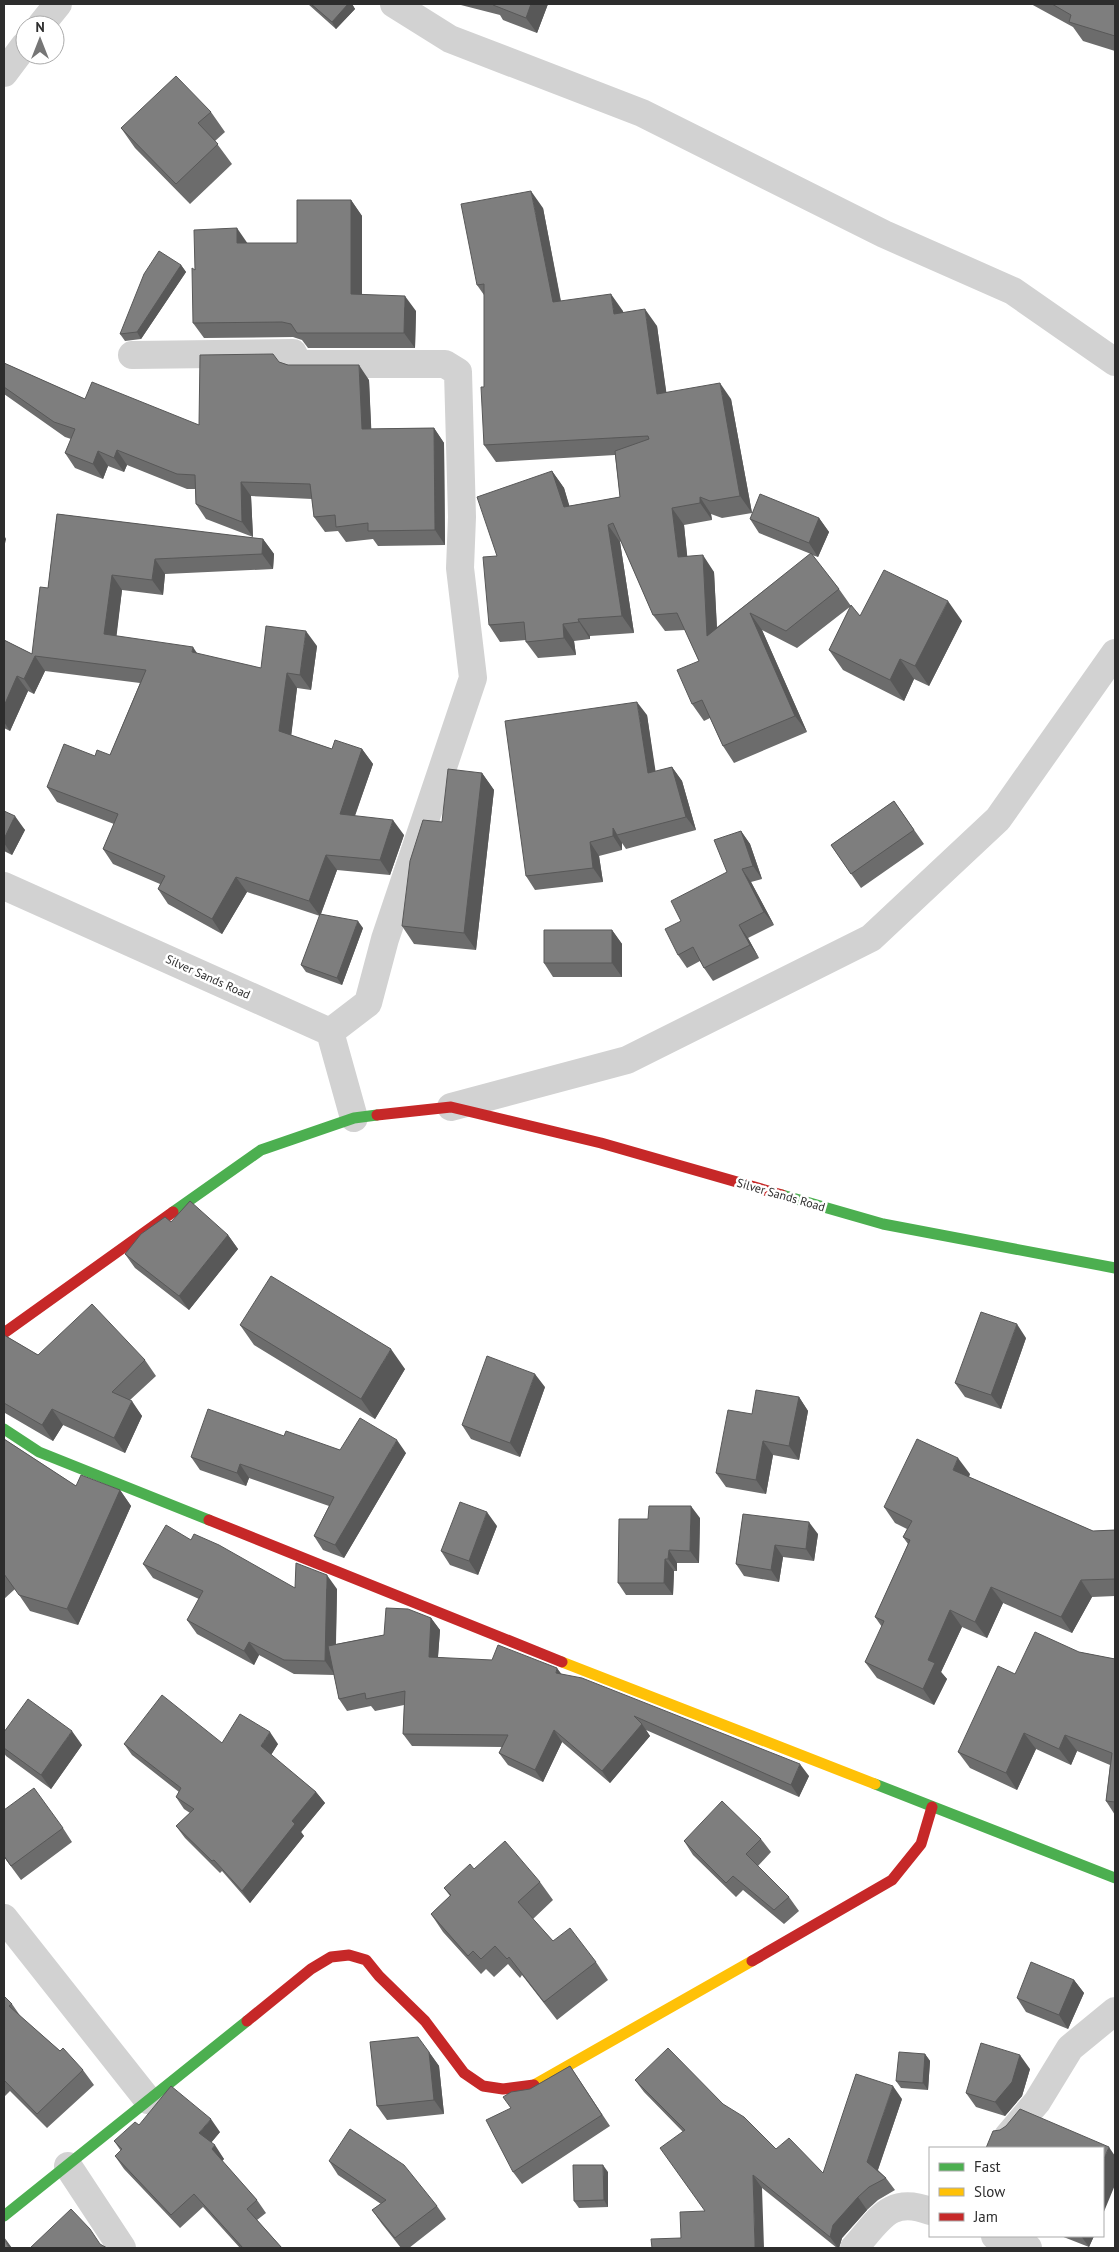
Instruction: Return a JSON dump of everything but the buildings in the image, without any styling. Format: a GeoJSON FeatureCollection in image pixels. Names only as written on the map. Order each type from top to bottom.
{"type":"FeatureCollection","features":[{"type":"Feature","properties":{"kind":"street"},"geometry":{"type":"LineString","coordinates":[[49,15],[58,4]]}},
{"type":"Feature","properties":{"kind":"street"},"geometry":{"type":"LineString","coordinates":[[394,4],[450,39],[642,113],[884,234],[1012,291],[1115,362]]}},
{"type":"Feature","properties":{"kind":"street"},"geometry":{"type":"LineString","coordinates":[[4,73],[15,58]]}},
{"type":"Feature","properties":{"kind":"street"},"geometry":{"type":"LineString","coordinates":[[132,355],[293,353],[298,364],[430,363],[445,364],[458,372],[462,517],[460,568],[473,678],[386,939],[368,1003],[330,1032],[354,1118]]}},
{"type":"Feature","properties":{"kind":"street"},"geometry":{"type":"LineString","coordinates":[[4,1333],[261,1150],[354,1118],[451,1107],[627,1060],[871,938],[998,819],[1115,653]]}},
{"type":"Feature","properties":{"kind":"street","name":"Silver Sands Road"},"geometry":{"type":"LineString","coordinates":[[4,886],[330,1032]]}},
{"type":"Feature","properties":{"kind":"street","name":"Silver Sands Road"},"geometry":{"type":"LineString","coordinates":[[451,1107],[600,1143],[883,1224],[1115,1268]]}},
{"type":"Feature","properties":{"kind":"street"},"geometry":{"type":"LineString","coordinates":[[4,1429],[40,1452],[487,1632],[1115,1878]]}},
{"type":"Feature","properties":{"kind":"street"},"geometry":{"type":"LineString","coordinates":[[4,2216],[312,1969],[331,1957],[349,1955],[366,1960],[379,1976],[425,2021],[464,2073],[483,2086],[503,2089],[530,2087],[892,1880],[921,1844],[932,1807]]}},
{"type":"Feature","properties":{"kind":"street"},"geometry":{"type":"LineString","coordinates":[[4,1918],[148,2100]]}},
{"type":"Feature","properties":{"kind":"street"},"geometry":{"type":"LineString","coordinates":[[1008,2136],[1037,2102],[1070,2048],[1115,2011]]}},
{"type":"Feature","properties":{"kind":"street"},"geometry":{"type":"LineString","coordinates":[[68,2166],[122,2248]]}},
{"type":"Feature","properties":{"kind":"street"},"geometry":{"type":"LineString","coordinates":[[854,2248],[888,2210],[900,2205],[916,2205],[929,2211]]}},
{"type":"Feature","properties":{"kind":"street"},"geometry":{"type":"LineString","coordinates":[[998,2237],[1028,2248]]}},
{"type":"Feature","properties":{"kind":"traffic: fast"},"geometry":{"type":"LineString","coordinates":[[173,1212],[261,1150],[354,1118],[377,1115]]}},
{"type":"Feature","properties":{"kind":"traffic: fast"},"geometry":{"type":"LineString","coordinates":[[782,1195],[883,1224],[1115,1268]]}},
{"type":"Feature","properties":{"kind":"traffic: fast"},"geometry":{"type":"LineString","coordinates":[[4,1429],[39,1452],[209,1520]]}},
{"type":"Feature","properties":{"kind":"traffic: fast"},"geometry":{"type":"LineString","coordinates":[[875,1784],[1115,1878]]}},
{"type":"Feature","properties":{"kind":"traffic: fast"},"geometry":{"type":"LineString","coordinates":[[4,2216],[247,2021]]}},
{"type":"Feature","properties":{"kind":"traffic: slow"},"geometry":{"type":"LineString","coordinates":[[562,1662],[875,1784]]}},
{"type":"Feature","properties":{"kind":"traffic: slow"},"geometry":{"type":"LineString","coordinates":[[534,2085],[752,1961]]}},
{"type":"Feature","properties":{"kind":"traffic: jam"},"geometry":{"type":"LineString","coordinates":[[377,1115],[451,1107],[601,1143],[782,1195]]}},
{"type":"Feature","properties":{"kind":"traffic: jam"},"geometry":{"type":"LineString","coordinates":[[4,1333],[173,1212]]}},
{"type":"Feature","properties":{"kind":"traffic: jam"},"geometry":{"type":"LineString","coordinates":[[209,1520],[562,1662]]}},
{"type":"Feature","properties":{"kind":"traffic: jam"},"geometry":{"type":"LineString","coordinates":[[752,1961],[892,1880],[921,1844],[932,1807]]}},
{"type":"Feature","properties":{"kind":"traffic: jam"},"geometry":{"type":"LineString","coordinates":[[247,2021],[311,1969],[331,1957],[349,1955],[366,1960],[379,1976],[425,2021],[464,2073],[483,2086],[503,2089],[534,2085]]}}]}
